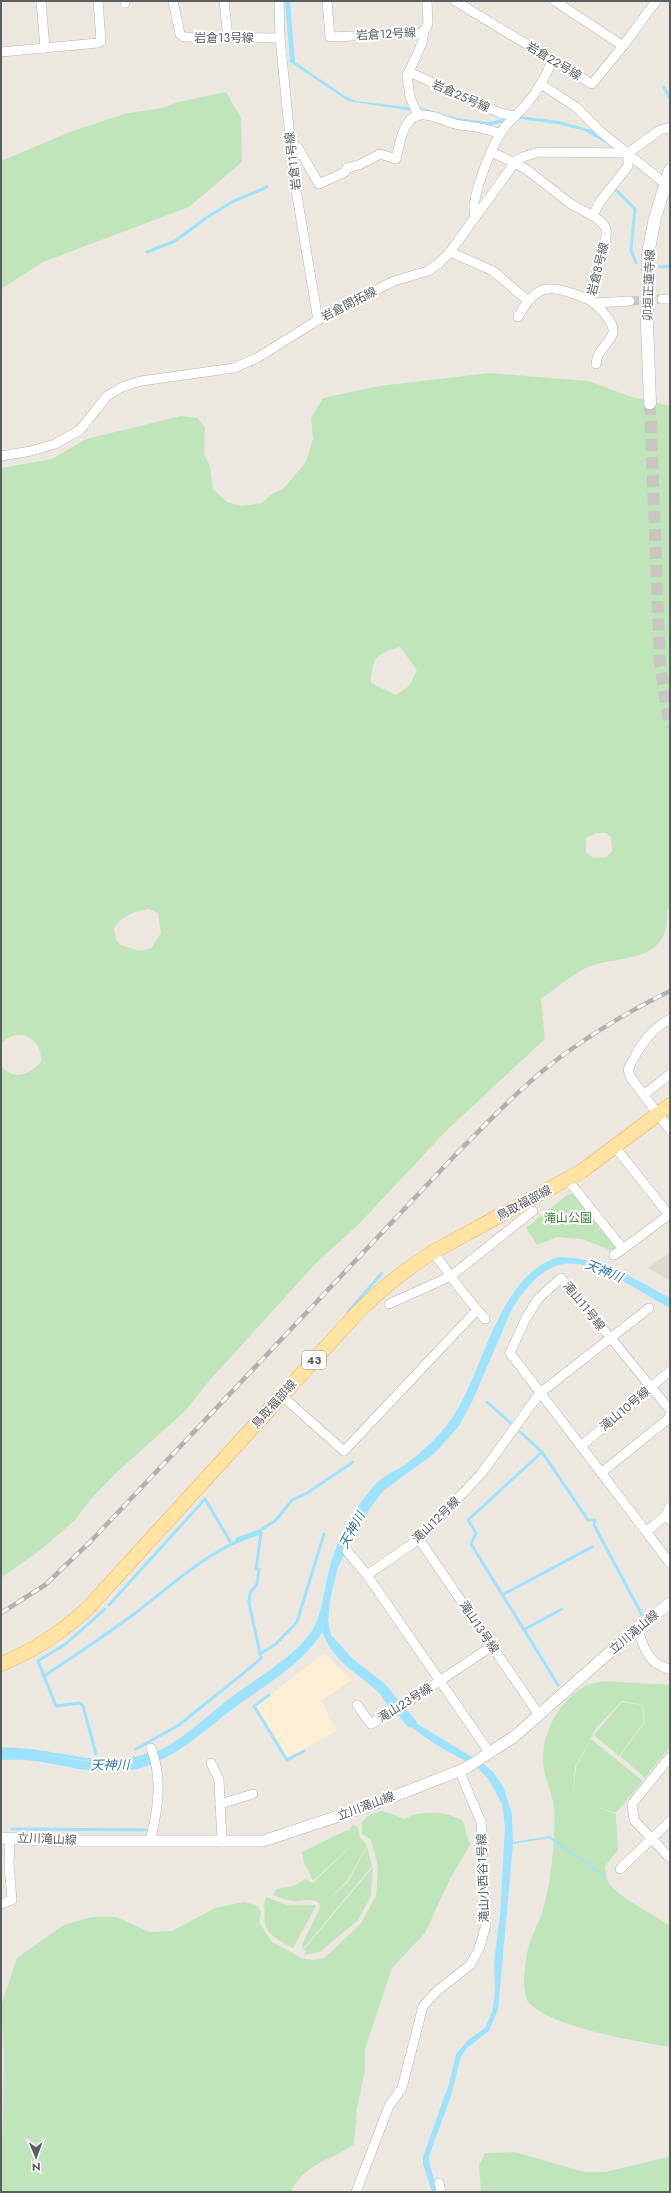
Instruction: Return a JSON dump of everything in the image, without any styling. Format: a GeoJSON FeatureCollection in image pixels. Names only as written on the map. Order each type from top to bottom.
{"type":"FeatureCollection","features":[{"type":"Feature","properties":{"kind":"main road","name":"卯垣正蓮寺線"},"geometry":{"type":"LineString","coordinates":[[650,403],[647,324],[648,253],[655,218],[668,186],[670,170]]}},
{"type":"Feature","properties":{"kind":"main road","name":"鳥取福部線"},"geometry":{"type":"LineString","coordinates":[[1,1664],[25,1654],[51,1639],[88,1608],[370,1300],[410,1267],[433,1252],[567,1179],[615,1147],[670,1105]]}},
{"type":"Feature","properties":{"kind":"street"},"geometry":{"type":"LineString","coordinates":[[41,1],[45,48]]}},
{"type":"Feature","properties":{"kind":"street"},"geometry":{"type":"LineString","coordinates":[[1,52],[98,44],[101,41],[98,1]]}},
{"type":"Feature","properties":{"kind":"street","name":"岩倉13号線"},"geometry":{"type":"LineString","coordinates":[[173,1],[180,34],[184,37],[280,38]]}},
{"type":"Feature","properties":{"kind":"street"},"geometry":{"type":"LineString","coordinates":[[224,1],[228,38]]}},
{"type":"Feature","properties":{"kind":"street","name":"岩倉11号線"},"geometry":{"type":"LineString","coordinates":[[279,1],[280,38],[294,178],[318,320]]}},
{"type":"Feature","properties":{"kind":"street","name":"岩倉12号線"},"geometry":{"type":"LineString","coordinates":[[327,1],[330,37],[423,33],[423,40],[407,76],[410,98],[417,112]]}},
{"type":"Feature","properties":{"kind":"street"},"geometry":{"type":"LineString","coordinates":[[423,33],[428,24],[426,1]]}},
{"type":"Feature","properties":{"kind":"street","name":"岩倉22号線"},"geometry":{"type":"LineString","coordinates":[[455,1],[592,84],[623,46],[654,4]]}},
{"type":"Feature","properties":{"kind":"street"},"geometry":{"type":"LineString","coordinates":[[555,1],[623,46]]}},
{"type":"Feature","properties":{"kind":"street"},"geometry":{"type":"LineString","coordinates":[[475,218],[473,212],[475,201],[492,152],[500,134],[541,84],[553,60]]}},
{"type":"Feature","properties":{"kind":"street","name":"岩倉25号線"},"geometry":{"type":"LineString","coordinates":[[409,72],[513,119]]}},
{"type":"Feature","properties":{"kind":"street"},"geometry":{"type":"LineString","coordinates":[[541,84],[576,107],[601,132],[668,186]]}},
{"type":"Feature","properties":{"kind":"street"},"geometry":{"type":"LineString","coordinates":[[290,141],[299,149],[319,184],[345,172],[347,168],[359,165],[380,154],[396,159],[408,122],[417,112],[453,123],[486,128],[500,134]]}},
{"type":"Feature","properties":{"kind":"street"},"geometry":{"type":"LineString","coordinates":[[628,153],[660,130],[670,127]]}},
{"type":"Feature","properties":{"kind":"street","name":"岩倉8号線"},"geometry":{"type":"LineString","coordinates":[[492,152],[526,169],[571,204],[601,221],[606,230],[606,242],[591,301],[614,326],[614,332],[612,338],[600,351],[596,364]]}},
{"type":"Feature","properties":{"kind":"street","name":"岩倉開拓線"},"geometry":{"type":"LineString","coordinates":[[1,456],[31,451],[56,444],[80,430],[106,396],[122,387],[141,381],[234,368],[274,348],[318,320],[394,281],[428,271],[438,264],[450,252],[515,163],[523,157],[539,152],[628,153]]}},
{"type":"Feature","properties":{"kind":"street"},"geometry":{"type":"LineString","coordinates":[[593,216],[599,203],[628,166],[628,153]]}},
{"type":"Feature","properties":{"kind":"street"},"geometry":{"type":"LineString","coordinates":[[450,252],[493,271],[528,300]]}},
{"type":"Feature","properties":{"kind":"street"},"geometry":{"type":"LineString","coordinates":[[518,317],[528,300],[536,292],[548,289],[565,292],[591,301],[630,301]]}},
{"type":"Feature","properties":{"kind":"street"},"geometry":{"type":"LineString","coordinates":[[670,1019],[654,1031],[644,1042],[628,1070],[631,1078],[670,1130]]}},
{"type":"Feature","properties":{"kind":"street"},"geometry":{"type":"LineString","coordinates":[[644,1095],[670,1074]]}},
{"type":"Feature","properties":{"kind":"street"},"geometry":{"type":"LineString","coordinates":[[614,1255],[669,1215],[615,1147]]}},
{"type":"Feature","properties":{"kind":"street"},"geometry":{"type":"LineString","coordinates":[[567,1179],[623,1249]]}},
{"type":"Feature","properties":{"kind":"street"},"geometry":{"type":"LineString","coordinates":[[389,1304],[451,1276],[533,1211]]}},
{"type":"Feature","properties":{"kind":"street"},"geometry":{"type":"LineString","coordinates":[[433,1252],[485,1319]]}},
{"type":"Feature","properties":{"kind":"street","name":"滝山11号線"},"geometry":{"type":"LineString","coordinates":[[670,1410],[609,1338],[560,1276],[538,1299],[526,1318],[510,1353],[670,1563]]}},
{"type":"Feature","properties":{"kind":"street","name":"滝山12号線"},"geometry":{"type":"LineString","coordinates":[[367,1575],[419,1539],[481,1474],[540,1393],[649,1308]]}},
{"type":"Feature","properties":{"kind":"street"},"geometry":{"type":"LineString","coordinates":[[282,1396],[344,1451],[477,1310]]}},
{"type":"Feature","properties":{"kind":"street","name":"滝山10号線"},"geometry":{"type":"LineString","coordinates":[[581,1446],[670,1371]]}},
{"type":"Feature","properties":{"kind":"street"},"geometry":{"type":"LineString","coordinates":[[601,1473],[668,1419],[670,1414]]}},
{"type":"Feature","properties":{"kind":"street"},"geometry":{"type":"LineString","coordinates":[[646,1532],[667,1518],[670,1507]]}},
{"type":"Feature","properties":{"kind":"street","name":"滝山13号線"},"geometry":{"type":"LineString","coordinates":[[419,1539],[539,1715]]}},
{"type":"Feature","properties":{"kind":"street"},"geometry":{"type":"LineString","coordinates":[[347,1552],[367,1575],[439,1682],[485,1755]]}},
{"type":"Feature","properties":{"kind":"street","name":"立川滝山線"},"geometry":{"type":"LineString","coordinates":[[6,1838],[222,1842],[263,1841],[382,1801],[462,1769],[515,1736],[637,1628],[670,1603]]}},
{"type":"Feature","properties":{"kind":"street"},"geometry":{"type":"LineString","coordinates":[[637,1628],[651,1661],[670,1669]]}},
{"type":"Feature","properties":{"kind":"street"},"geometry":{"type":"LineString","coordinates":[[439,1682],[492,1646]]}},
{"type":"Feature","properties":{"kind":"street","name":"滝山23号線"},"geometry":{"type":"LineString","coordinates":[[357,1705],[371,1724],[439,1682]]}},
{"type":"Feature","properties":{"kind":"street"},"geometry":{"type":"LineString","coordinates":[[150,1841],[158,1800],[157,1763],[152,1750]]}},
{"type":"Feature","properties":{"kind":"street"},"geometry":{"type":"LineString","coordinates":[[670,1757],[632,1804],[634,1820],[670,1858]]}},
{"type":"Feature","properties":{"kind":"street"},"geometry":{"type":"LineString","coordinates":[[211,1763],[219,1780],[222,1842]]}},
{"type":"Feature","properties":{"kind":"street","name":"滝山小西谷1号線"},"geometry":{"type":"LineString","coordinates":[[356,2192],[389,2106],[402,2088],[423,2006],[437,1991],[470,1965],[479,1950],[486,1925],[481,1822],[462,1769]]}},
{"type":"Feature","properties":{"kind":"street"},"geometry":{"type":"LineString","coordinates":[[220,1804],[253,1794]]}},
{"type":"Feature","properties":{"kind":"street"},"geometry":{"type":"LineString","coordinates":[[620,1869],[670,1821]]}},
{"type":"Feature","properties":{"kind":"street"},"geometry":{"type":"LineString","coordinates":[[1,1904],[12,1900],[6,1838]]}},
{"type":"Feature","properties":{"kind":"shaded area"},"geometry":{"type":"Polygon","coordinates":[[[670,1252],[670,1281],[648,1268],[670,1252]]]}},
{"type":"Feature","properties":{"kind":"shaded area"},"geometry":{"type":"Polygon","coordinates":[[[324,1653],[352,1680],[321,1701],[337,1730],[287,1759],[256,1706],[324,1653]]]}},
{"type":"Feature","properties":{"kind":"green space"},"geometry":{"type":"Polygon","coordinates":[[[226,92],[241,118],[242,162],[189,207],[43,262],[1,289],[1,161],[70,132],[124,114],[162,108],[178,102],[226,92]]]}},
{"type":"Feature","properties":{"kind":"green space"},"geometry":{"type":"Polygon","coordinates":[[[490,373],[588,381],[632,397],[670,406],[670,908],[667,910],[666,928],[661,941],[652,949],[640,955],[586,968],[569,978],[541,999],[545,1039],[447,1130],[358,1225],[317,1262],[209,1381],[185,1411],[116,1473],[90,1500],[75,1520],[43,1548],[1,1578],[1,1066],[11,1074],[17,1075],[27,1073],[41,1062],[41,1054],[34,1041],[22,1035],[15,1035],[8,1038],[1,1044],[1,468],[52,459],[86,439],[181,416],[198,418],[205,428],[204,454],[210,466],[213,489],[227,502],[242,506],[262,503],[272,494],[283,489],[306,462],[313,439],[311,418],[323,398],[379,386],[490,373]],[[400,647],[385,652],[377,658],[374,662],[371,683],[396,695],[409,686],[417,670],[400,647]],[[596,833],[586,838],[586,852],[593,858],[606,857],[612,851],[611,837],[606,833],[596,833]],[[149,909],[124,917],[117,924],[114,929],[116,940],[121,945],[140,951],[151,948],[161,933],[158,913],[149,909]]]}},
{"type":"Feature","properties":{"kind":"green space","name":"滝山公園"},"geometry":{"type":"Polygon","coordinates":[[[573,1194],[618,1249],[613,1251],[582,1239],[557,1237],[537,1245],[526,1228],[567,1195],[573,1194]]]}},
{"type":"Feature","properties":{"kind":"green space"},"geometry":{"type":"Polygon","coordinates":[[[604,1681],[670,1685],[670,1747],[645,1778],[620,1756],[645,1722],[643,1705],[622,1701],[597,1727],[575,1767],[573,1794],[593,1806],[616,1814],[618,1850],[605,1866],[608,1882],[627,1899],[670,1926],[670,2047],[617,2037],[576,2027],[542,2012],[530,2004],[525,1993],[524,1978],[527,1954],[547,1896],[554,1843],[554,1807],[543,1763],[545,1740],[554,1718],[568,1699],[587,1685],[604,1681]]]}},
{"type":"Feature","properties":{"kind":"green space"},"geometry":{"type":"Polygon","coordinates":[[[622,1702],[642,1705],[644,1722],[619,1756],[594,1735],[622,1702]]]}},
{"type":"Feature","properties":{"kind":"green space"},"geometry":{"type":"Polygon","coordinates":[[[591,1739],[643,1781],[616,1813],[593,1806],[573,1794],[576,1767],[591,1739]]]}},
{"type":"Feature","properties":{"kind":"green space"},"geometry":{"type":"Polygon","coordinates":[[[381,1811],[404,1819],[410,1816],[425,1813],[449,1815],[457,1818],[463,1821],[470,1845],[451,1877],[425,1933],[392,1968],[365,2049],[365,2070],[357,2108],[354,2144],[303,2174],[291,2192],[1,2192],[4,2057],[1,2006],[17,1958],[64,1925],[91,1917],[116,1917],[150,1932],[172,1931],[215,1908],[244,1902],[256,1905],[261,1912],[259,1922],[272,1942],[302,1958],[312,1960],[324,1958],[361,1923],[376,1896],[378,1867],[370,1839],[362,1834],[362,1822],[369,1815],[381,1811]]]}},
{"type":"Feature","properties":{"kind":"green space"},"geometry":{"type":"Polygon","coordinates":[[[353,1824],[358,1828],[360,1837],[313,1881],[304,1863],[302,1852],[347,1830],[349,1831],[353,1824]]]}},
{"type":"Feature","properties":{"kind":"green space"},"geometry":{"type":"Polygon","coordinates":[[[360,1837],[367,1845],[347,1881],[327,1901],[348,1882],[367,1846],[372,1866],[303,1949],[302,1944],[320,1908],[319,1903],[313,1900],[293,1901],[283,1899],[273,1895],[276,1889],[294,1886],[305,1879],[313,1883],[360,1837]]]}},
{"type":"Feature","properties":{"kind":"green space"},"geometry":{"type":"Polygon","coordinates":[[[373,1867],[371,1896],[358,1920],[320,1952],[304,1955],[306,1951],[303,1950],[373,1867]]]}},
{"type":"Feature","properties":{"kind":"green space"},"geometry":{"type":"Polygon","coordinates":[[[266,1897],[288,1905],[315,1905],[315,1908],[293,1948],[275,1938],[267,1929],[264,1918],[265,1910],[263,1907],[266,1897]]]}},
{"type":"Feature","properties":{"kind":"green space"},"geometry":{"type":"Polygon","coordinates":[[[514,2152],[585,2172],[605,2172],[668,2157],[670,2155],[670,2192],[481,2192],[479,2165],[485,2153],[514,2152]]]}},
{"type":"Feature","properties":{"kind":"water"},"geometry":{"type":"Polygon","coordinates":[[[285,1],[290,1],[295,62],[345,96],[356,101],[425,109],[457,118],[488,122],[519,116],[559,121],[595,131],[616,149],[585,131],[557,124],[520,119],[487,126],[456,122],[432,114],[348,101],[290,62],[285,1]]]}},
{"type":"Feature","properties":{"kind":"water","name":"天神川"},"geometry":{"type":"Polygon","coordinates":[[[559,1257],[589,1261],[617,1270],[670,1298],[670,1308],[618,1279],[590,1267],[576,1264],[564,1264],[556,1266],[540,1275],[521,1296],[511,1311],[472,1402],[458,1427],[435,1453],[383,1491],[364,1516],[338,1567],[331,1595],[328,1621],[331,1635],[353,1659],[385,1684],[417,1722],[416,1723],[485,1765],[493,1772],[503,1786],[512,1814],[513,1842],[550,1836],[605,1876],[604,1877],[549,1838],[513,1844],[498,2010],[489,2031],[467,2048],[461,2056],[451,2096],[429,2156],[430,2166],[438,2192],[432,2192],[423,2164],[423,2157],[449,2084],[456,2054],[468,2040],[485,2028],[492,2012],[495,1992],[494,1963],[500,1916],[505,1827],[502,1804],[489,1780],[479,1769],[435,1744],[411,1727],[409,1728],[388,1706],[379,1693],[339,1659],[327,1643],[322,1632],[305,1654],[273,1681],[238,1705],[182,1748],[168,1757],[152,1764],[136,1769],[118,1772],[103,1772],[31,1760],[1,1760],[1,1750],[36,1752],[106,1763],[123,1762],[151,1755],[185,1735],[235,1694],[296,1649],[313,1629],[316,1622],[321,1607],[332,1558],[352,1515],[376,1483],[403,1466],[418,1454],[433,1441],[446,1426],[457,1410],[467,1391],[497,1322],[509,1300],[523,1281],[539,1266],[559,1257]]]}},
{"type":"Feature","properties":{"kind":"waterway"},"geometry":{"type":"LineString","coordinates":[[664,87],[670,99]]}},
{"type":"Feature","properties":{"kind":"waterway"},"geometry":{"type":"LineString","coordinates":[[147,252],[175,241],[206,218],[232,202],[267,187]]}},
{"type":"Feature","properties":{"kind":"waterway"},"geometry":{"type":"LineString","coordinates":[[615,189],[635,209],[631,250],[636,263]]}},
{"type":"Feature","properties":{"kind":"waterway"},"geometry":{"type":"LineString","coordinates":[[660,267],[670,266]]}},
{"type":"Feature","properties":{"kind":"waterway"},"geometry":{"type":"LineString","coordinates":[[348,1312],[382,1273]]}},
{"type":"Feature","properties":{"kind":"waterway"},"geometry":{"type":"LineString","coordinates":[[487,1402],[513,1425]]}},
{"type":"Feature","properties":{"kind":"waterway"},"geometry":{"type":"LineString","coordinates":[[520,1432],[542,1452],[588,1520],[595,1520],[594,1525],[642,1615]]}},
{"type":"Feature","properties":{"kind":"waterway"},"geometry":{"type":"LineString","coordinates":[[542,1452],[468,1520],[476,1533],[471,1544],[558,1685]]}},
{"type":"Feature","properties":{"kind":"waterway"},"geometry":{"type":"LineString","coordinates":[[237,1539],[259,1531],[275,1521],[292,1500],[307,1493],[353,1462]]}},
{"type":"Feature","properties":{"kind":"waterway"},"geometry":{"type":"LineString","coordinates":[[109,1605],[205,1499],[230,1541]]}},
{"type":"Feature","properties":{"kind":"waterway"},"geometry":{"type":"LineString","coordinates":[[44,1676],[123,1622],[210,1556],[227,1546],[261,1533],[256,1569],[259,1569],[257,1584],[250,1593],[249,1603],[260,1654]]}},
{"type":"Feature","properties":{"kind":"waterway"},"geometry":{"type":"LineString","coordinates":[[136,1749],[179,1725],[257,1662],[261,1658],[260,1654],[276,1644],[297,1622],[324,1534]]}},
{"type":"Feature","properties":{"kind":"waterway"},"geometry":{"type":"LineString","coordinates":[[504,1594],[592,1547]]}},
{"type":"Feature","properties":{"kind":"waterway","name":"天神川"},"geometry":{"type":"LineString","coordinates":[[96,1754],[83,1706],[80,1703],[56,1706],[38,1661],[67,1643],[105,1609]]}},
{"type":"Feature","properties":{"kind":"waterway"},"geometry":{"type":"LineString","coordinates":[[525,1629],[562,1609]]}},
{"type":"Feature","properties":{"kind":"waterway"},"geometry":{"type":"LineString","coordinates":[[269,1695],[254,1706],[287,1760],[304,1751]]}},
{"type":"Feature","properties":{"kind":"waterway","name":"天神川"},"geometry":{"type":"LineString","coordinates":[[1,1749],[20,1749],[76,1758],[112,1761],[131,1759],[150,1754]]}},
{"type":"Feature","properties":{"kind":"waterway"},"geometry":{"type":"LineString","coordinates":[[12,1829],[149,1830]]}},
{"type":"Feature","properties":{"kind":"tunnel"},"geometry":{"type":"LineString","coordinates":[[630,301],[662,299]]}},
{"type":"Feature","properties":{"kind":"tunnel"},"geometry":{"type":"LineString","coordinates":[[650,403],[660,665],[670,727]]}},
{"type":"Feature","properties":{"kind":"railway"},"geometry":{"type":"LineString","coordinates":[[1,1613],[45,1585],[90,1542],[459,1151],[522,1089],[549,1066],[588,1037],[642,1005],[670,991]]}}]}
